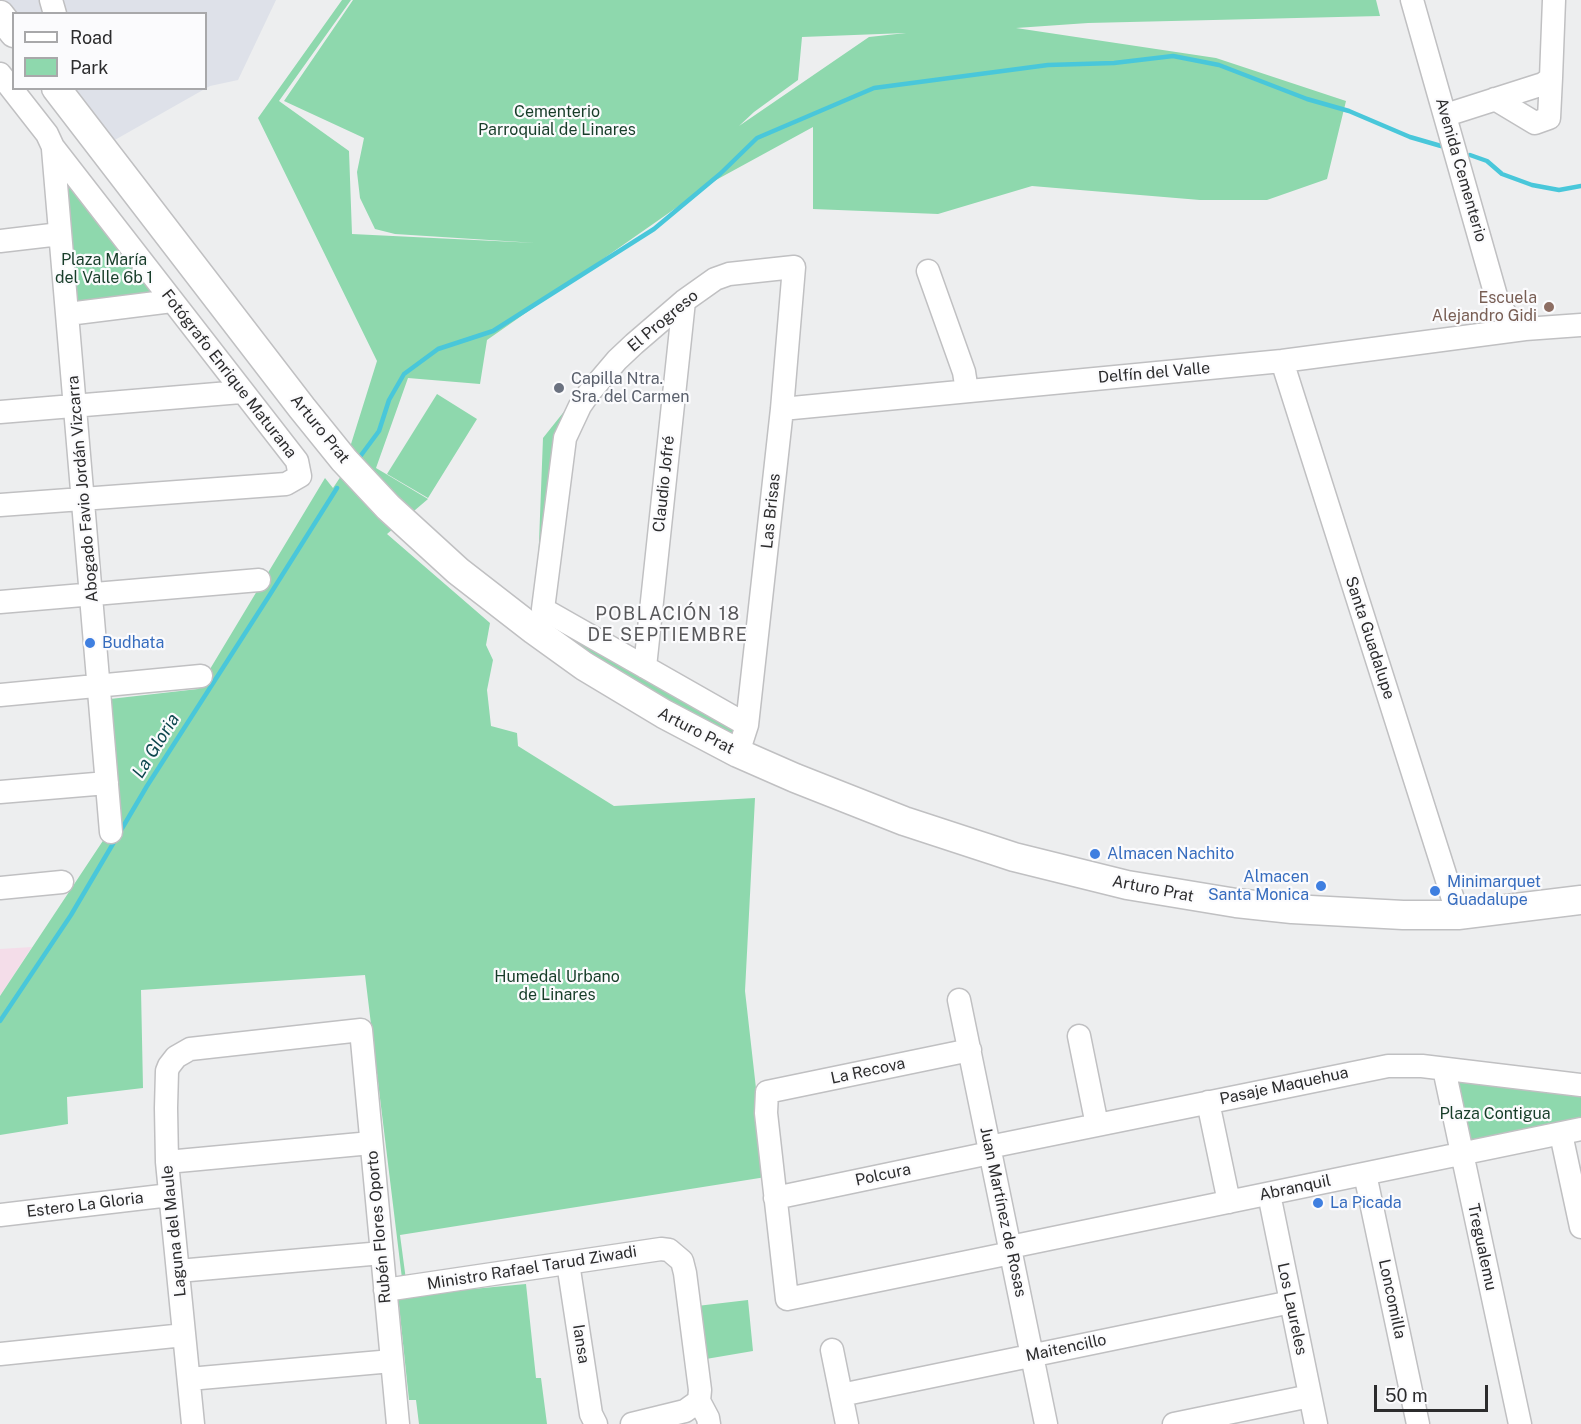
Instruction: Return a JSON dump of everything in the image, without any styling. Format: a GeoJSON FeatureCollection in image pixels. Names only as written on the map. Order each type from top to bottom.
{"type":"FeatureCollection","features":[{"type":"Feature","properties":{"kind":"main road","name":"Arturo Prat"},"geometry":{"type":"LineString","coordinates":[[58,90],[302,408],[344,460],[388,507],[482,590],[576,660],[663,714],[738,753],[828,792],[904,821],[1014,857],[1082,875],[1181,895],[1269,907],[1347,913],[1458,915],[1581,900]]}},
{"type":"Feature","properties":{"kind":"street","name":"Avenida Cementerio"},"geometry":{"type":"LineString","coordinates":[[1412,0],[1498,303],[1509,319],[1525,329]]}},
{"type":"Feature","properties":{"kind":"street"},"geometry":{"type":"LineString","coordinates":[[1496,99],[1535,123],[1549,118],[1554,0]]}},
{"type":"Feature","properties":{"kind":"street","name":"Fotógrafo Enrique Maturana"},"geometry":{"type":"LineString","coordinates":[[0,75],[241,392],[297,460],[300,476],[286,484],[84,498]]}},
{"type":"Feature","properties":{"kind":"street"},"geometry":{"type":"LineString","coordinates":[[1446,115],[1543,84],[1551,78]]}},
{"type":"Feature","properties":{"kind":"street","name":"Abogado Favio Jordán Vizcarra"},"geometry":{"type":"LineString","coordinates":[[53,147],[111,832]]}},
{"type":"Feature","properties":{"kind":"street"},"geometry":{"type":"LineString","coordinates":[[0,241],[60,234]]}},
{"type":"Feature","properties":{"kind":"street","name":"Las Brisas"},"geometry":{"type":"LineString","coordinates":[[738,753],[747,725],[782,409],[794,267]]}},
{"type":"Feature","properties":{"kind":"street","name":"El Progreso"},"geometry":{"type":"LineString","coordinates":[[543,609],[565,438],[589,393],[617,360],[684,301],[715,279],[729,274],[794,267]]}},
{"type":"Feature","properties":{"kind":"street"},"geometry":{"type":"LineString","coordinates":[[928,271],[964,372],[967,391]]}},
{"type":"Feature","properties":{"kind":"street"},"geometry":{"type":"LineString","coordinates":[[68,314],[172,301]]}},
{"type":"Feature","properties":{"kind":"street","name":"Claudio Jofré"},"geometry":{"type":"LineString","coordinates":[[645,667],[684,301]]}},
{"type":"Feature","properties":{"kind":"street","name":"Delfín del Valle"},"geometry":{"type":"LineString","coordinates":[[782,409],[1282,361],[1525,329],[1581,325]]}},
{"type":"Feature","properties":{"kind":"street","name":"Santa Guadalupe"},"geometry":{"type":"LineString","coordinates":[[1282,361],[1458,915]]}},
{"type":"Feature","properties":{"kind":"street"},"geometry":{"type":"LineString","coordinates":[[0,412],[241,392]]}},
{"type":"Feature","properties":{"kind":"street"},"geometry":{"type":"LineString","coordinates":[[0,505],[84,498]]}},
{"type":"Feature","properties":{"kind":"street"},"geometry":{"type":"LineString","coordinates":[[0,602],[259,580]]}},
{"type":"Feature","properties":{"kind":"street","name":"Arturo Prat"},"geometry":{"type":"LineString","coordinates":[[543,609],[747,725]]}},
{"type":"Feature","properties":{"kind":"street"},"geometry":{"type":"LineString","coordinates":[[0,695],[201,676]]}},
{"type":"Feature","properties":{"kind":"street"},"geometry":{"type":"LineString","coordinates":[[0,792],[107,783]]}},
{"type":"Feature","properties":{"kind":"street"},"geometry":{"type":"LineString","coordinates":[[0,888],[62,882]]}},
{"type":"Feature","properties":{"kind":"street","name":"Juan Martínez de Rosas"},"geometry":{"type":"LineString","coordinates":[[959,1000],[1046,1424]]}},
{"type":"Feature","properties":{"kind":"street","name":"Rubén Flores Oporto"},"geometry":{"type":"LineString","coordinates":[[190,1049],[361,1030],[398,1424]]}},
{"type":"Feature","properties":{"kind":"street"},"geometry":{"type":"LineString","coordinates":[[1079,1036],[1097,1125]]}},
{"type":"Feature","properties":{"kind":"street","name":"Laguna del Maule"},"geometry":{"type":"LineString","coordinates":[[190,1049],[176,1057],[167,1071],[167,1162],[194,1424]]}},
{"type":"Feature","properties":{"kind":"street","name":"La Recova"},"geometry":{"type":"LineString","coordinates":[[775,1198],[766,1113],[767,1092],[969,1050]]}},
{"type":"Feature","properties":{"kind":"street","name":"Pasaje Maquehua"},"geometry":{"type":"LineString","coordinates":[[990,1150],[1097,1125],[1373,1068],[1406,1065],[1581,1085]]}},
{"type":"Feature","properties":{"kind":"street","name":"Tregualemu"},"geometry":{"type":"LineString","coordinates":[[1444,1069],[1520,1424]]}},
{"type":"Feature","properties":{"kind":"street"},"geometry":{"type":"LineString","coordinates":[[1208,1102],[1229,1202]]}},
{"type":"Feature","properties":{"kind":"street"},"geometry":{"type":"LineString","coordinates":[[1571,1132],[1581,1227]]}},
{"type":"Feature","properties":{"kind":"street","name":"Abranquil"},"geometry":{"type":"LineString","coordinates":[[775,1198],[787,1299],[1229,1202],[1571,1132]]}},
{"type":"Feature","properties":{"kind":"street"},"geometry":{"type":"LineString","coordinates":[[167,1162],[372,1143]]}},
{"type":"Feature","properties":{"kind":"street","name":"Polcura"},"geometry":{"type":"LineString","coordinates":[[775,1198],[990,1150]]}},
{"type":"Feature","properties":{"kind":"street","name":"Loncomilla"},"geometry":{"type":"LineString","coordinates":[[1365,1174],[1418,1424]]}},
{"type":"Feature","properties":{"kind":"street","name":"Los Laureles"},"geometry":{"type":"LineString","coordinates":[[1269,1194],[1316,1424]]}},
{"type":"Feature","properties":{"kind":"street","name":"Estero La Gloria"},"geometry":{"type":"LineString","coordinates":[[0,1215],[170,1196]]}},
{"type":"Feature","properties":{"kind":"street","name":"Ministro Rafael Tarud Ziwadi"},"geometry":{"type":"LineString","coordinates":[[385,1290],[661,1248],[669,1250],[682,1262],[685,1273],[700,1390],[699,1401]]}},
{"type":"Feature","properties":{"kind":"street"},"geometry":{"type":"LineString","coordinates":[[178,1271],[382,1253]]}},
{"type":"Feature","properties":{"kind":"street","name":"Iansa"},"geometry":{"type":"LineString","coordinates":[[568,1263],[591,1414],[596,1424]]}},
{"type":"Feature","properties":{"kind":"street","name":"Maitencillo"},"geometry":{"type":"LineString","coordinates":[[841,1395],[1291,1302]]}},
{"type":"Feature","properties":{"kind":"street"},"geometry":{"type":"LineString","coordinates":[[0,1354],[184,1335]]}},
{"type":"Feature","properties":{"kind":"street"},"geometry":{"type":"LineString","coordinates":[[832,1350],[847,1424]]}},
{"type":"Feature","properties":{"kind":"street"},"geometry":{"type":"LineString","coordinates":[[189,1379],[392,1361]]}},
{"type":"Feature","properties":{"kind":"street"},"geometry":{"type":"LineString","coordinates":[[1174,1424],[1310,1396]]}},
{"type":"Feature","properties":{"kind":"street"},"geometry":{"type":"LineString","coordinates":[[632,1424],[685,1411],[699,1401],[709,1424]]}},
{"type":"Feature","properties":{"kind":"shaded area"},"geometry":{"type":"Polygon","coordinates":[[[5,0],[276,0],[238,80],[207,88],[207,12],[15,12],[5,0]]]}},
{"type":"Feature","properties":{"kind":"shaded area"},"geometry":{"type":"Polygon","coordinates":[[[74,90],[203,90],[113,141],[74,90]]]}},
{"type":"Feature","properties":{"kind":"shaded area"},"geometry":{"type":"Polygon","coordinates":[[[32,947],[0,996],[0,949],[32,947]]]}},
{"type":"Feature","properties":{"kind":"green space","name":"Humedal Urbano de Linares"},"geometry":{"type":"Polygon","coordinates":[[[342,0],[351,0],[279,101],[349,151],[352,234],[536,243],[395,234],[375,229],[360,198],[357,172],[364,138],[284,101],[353,0],[1376,0],[1380,16],[1088,23],[1016,28],[1216,58],[1346,101],[1327,179],[1267,200],[1200,200],[1032,186],[938,214],[813,209],[813,127],[716,180],[487,340],[480,384],[408,378],[376,468],[428,499],[387,534],[490,623],[486,645],[493,660],[487,690],[491,726],[517,733],[518,746],[614,806],[755,798],[745,991],[766,1177],[400,1235],[408,1295],[526,1284],[536,1378],[541,1378],[547,1424],[419,1424],[416,1400],[409,1400],[398,1296],[404,1295],[365,975],[141,990],[143,1088],[67,1097],[68,1124],[0,1135],[0,996],[120,815],[110,699],[198,689],[325,478],[333,488],[341,476],[377,361],[258,118],[342,0]],[[906,33],[802,37],[798,80],[754,112],[739,126],[869,37],[906,33]]]}},
{"type":"Feature","properties":{"kind":"green space","name":"Plaza María del Valle 6b 1"},"geometry":{"type":"Polygon","coordinates":[[[65,165],[163,294],[75,304],[65,165]]]}},
{"type":"Feature","properties":{"kind":"green space"},"geometry":{"type":"Polygon","coordinates":[[[437,394],[477,419],[428,498],[387,474],[437,394]]]}},
{"type":"Feature","properties":{"kind":"green space"},"geometry":{"type":"Polygon","coordinates":[[[574,399],[577,406],[537,594],[543,438],[574,399]]]}},
{"type":"Feature","properties":{"kind":"green space"},"geometry":{"type":"Polygon","coordinates":[[[546,619],[738,726],[735,736],[622,678],[542,623],[546,619]]]}},
{"type":"Feature","properties":{"kind":"green space","name":"Plaza Contigua"},"geometry":{"type":"Polygon","coordinates":[[[1455,1076],[1581,1094],[1581,1126],[1472,1149],[1455,1076]]]}},
{"type":"Feature","properties":{"kind":"green space"},"geometry":{"type":"Polygon","coordinates":[[[748,1300],[753,1351],[706,1359],[697,1306],[748,1300]]]}},
{"type":"Feature","properties":{"kind":"waterway"},"geometry":{"type":"LineString","coordinates":[[359,458],[379,431],[389,400],[404,374],[438,349],[493,331],[654,229],[720,174],[757,138],[874,88],[1048,65],[1114,63],[1173,56],[1219,65],[1307,99],[1349,111],[1410,137],[1441,146]]}},
{"type":"Feature","properties":{"kind":"waterway"},"geometry":{"type":"LineString","coordinates":[[1470,155],[1487,161],[1502,174],[1532,185],[1559,190],[1581,186]]}},
{"type":"Feature","properties":{"kind":"waterway","name":"La Gloria"},"geometry":{"type":"LineString","coordinates":[[0,1021],[71,915],[147,786],[337,488]]}},
{"type":"Feature","properties":{"kind":"place","name":"Escuela Alejandro Gidi"},"geometry":{"type":"Point","coordinates":[1549,307]}},
{"type":"Feature","properties":{"kind":"place","name":"Capilla Ntra. Sra. del Carmen"},"geometry":{"type":"Point","coordinates":[559,388]}},
{"type":"Feature","properties":{"kind":"place","name":"Budhata"},"geometry":{"type":"Point","coordinates":[90,643]}},
{"type":"Feature","properties":{"kind":"place","name":"Almacen Nachito"},"geometry":{"type":"Point","coordinates":[1095,854]}},
{"type":"Feature","properties":{"kind":"place","name":"Almacen Santa Monica"},"geometry":{"type":"Point","coordinates":[1321,886]}},
{"type":"Feature","properties":{"kind":"place","name":"Minimarquet Guadalupe"},"geometry":{"type":"Point","coordinates":[1435,891]}},
{"type":"Feature","properties":{"kind":"place","name":"La Picada"},"geometry":{"type":"Point","coordinates":[1318,1203]}},
{"type":"Feature","properties":{"kind":"district","name":"POBLACIÓN 18 DE SEPTIEMBRE"},"geometry":{"type":"Point","coordinates":[668,624]}},
{"type":"Feature","properties":{"kind":"park label","name":"Cementerio Parroquial de Linares"},"geometry":{"type":"Point","coordinates":[557,121]}}]}
